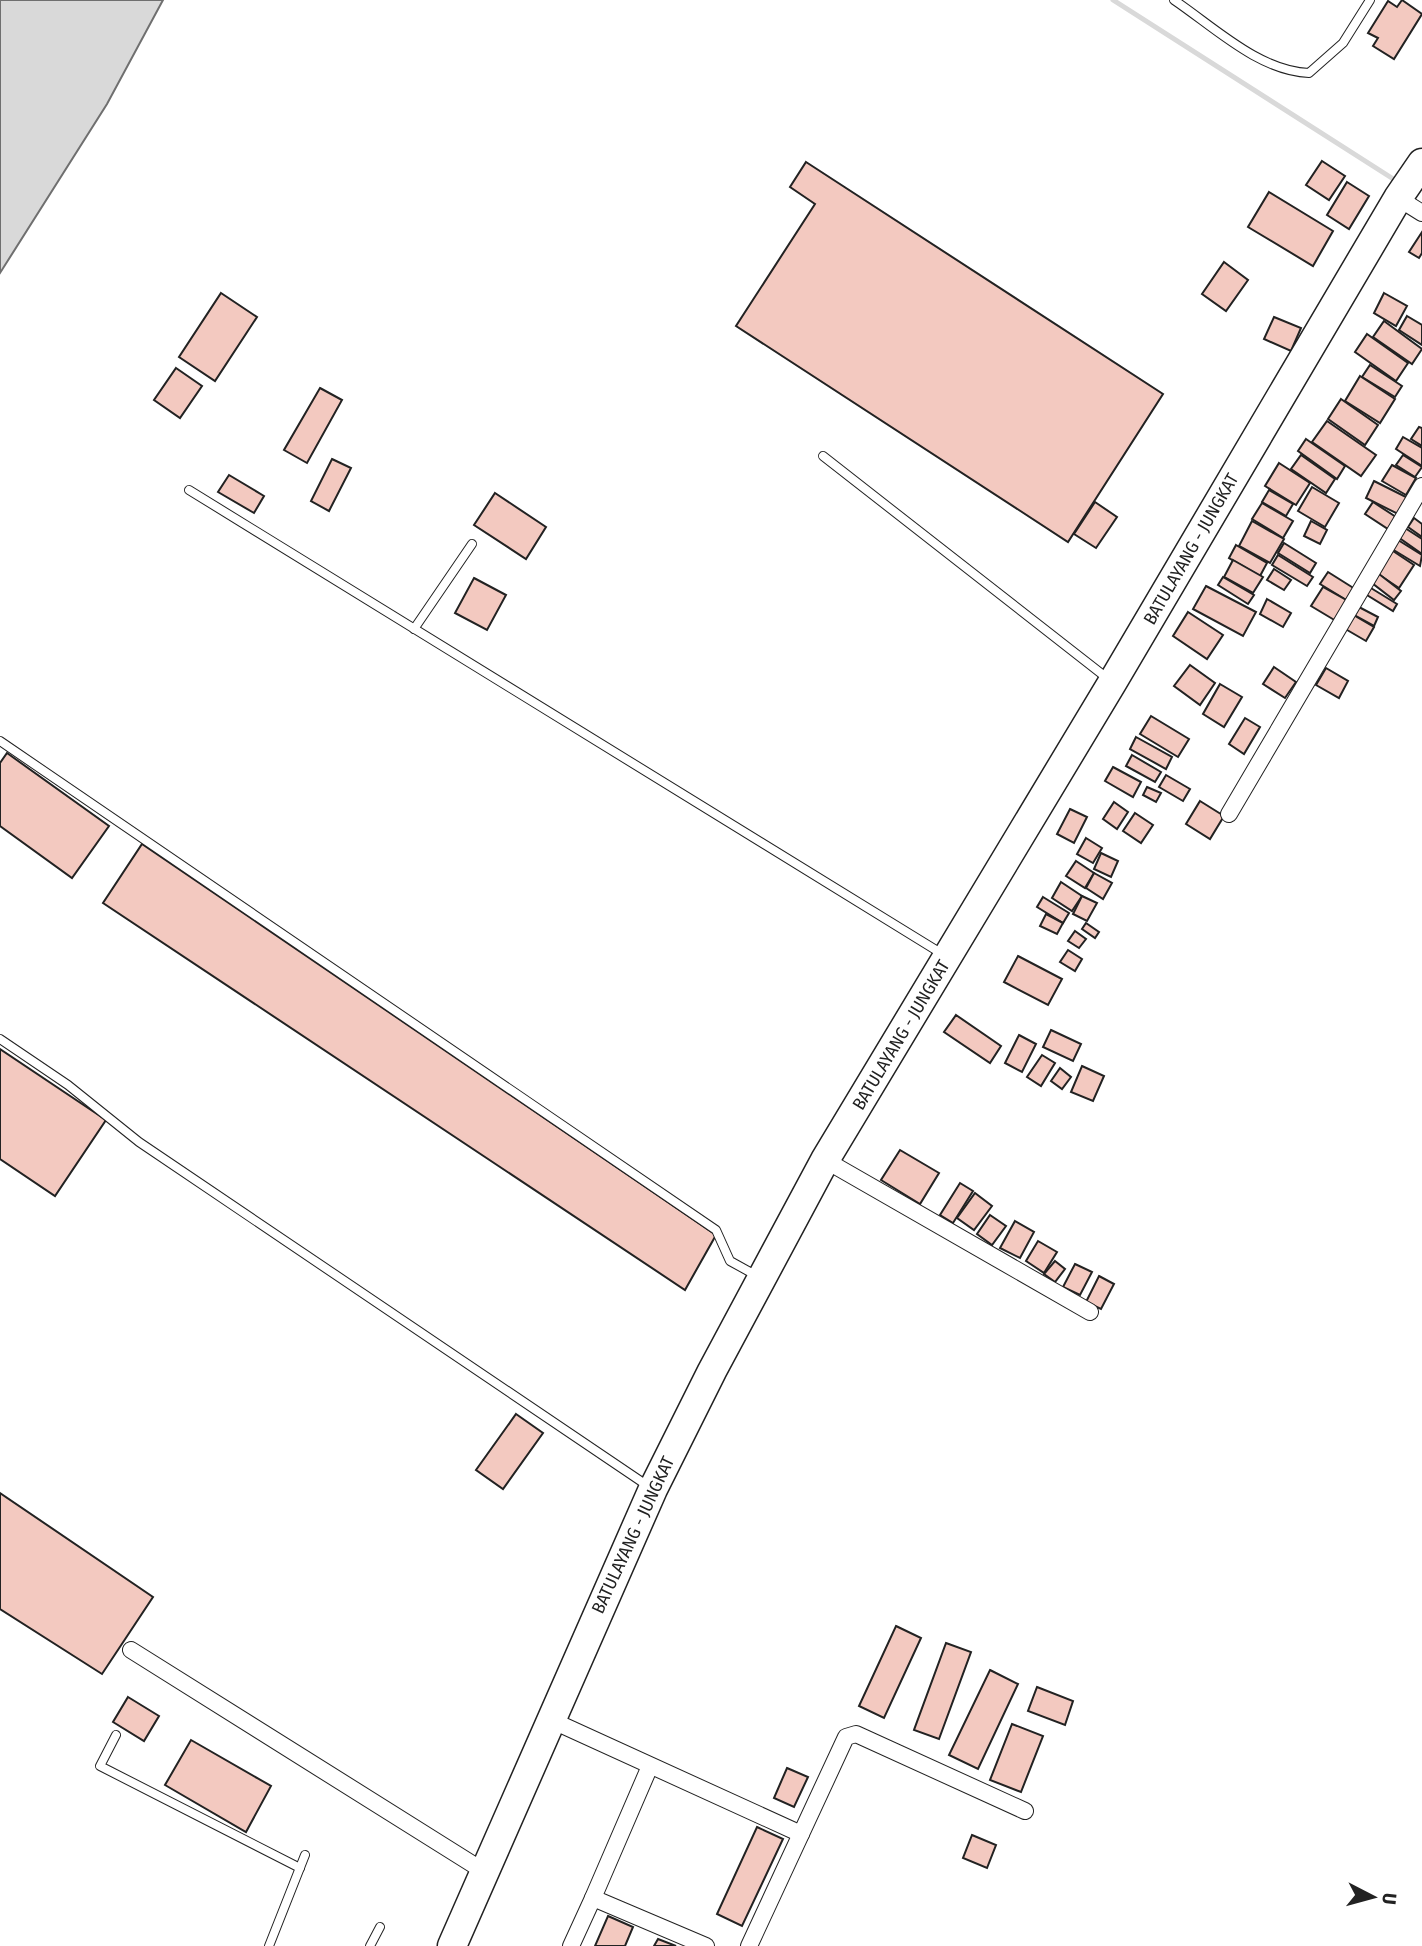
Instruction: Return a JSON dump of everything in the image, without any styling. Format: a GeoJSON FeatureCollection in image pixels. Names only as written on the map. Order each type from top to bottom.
{"type":"FeatureCollection","features":[{"type":"Feature","properties":{"kind":"highway","name":"BATULAYANG - JUNGKAT"},"geometry":{"type":"LineString","coordinates":[[452,1946],[653,1489],[825,1160],[1408,183]]}},
{"type":"Feature","properties":{"kind":"street"},"geometry":{"type":"LineString","coordinates":[[1408,183],[1422,213]]}},
{"type":"Feature","properties":{"kind":"street"},"geometry":{"type":"LineString","coordinates":[[1229,814],[1422,486]]}},
{"type":"Feature","properties":{"kind":"street"},"geometry":{"type":"LineString","coordinates":[[825,1160],[1090,1312]]}},
{"type":"Feature","properties":{"kind":"street"},"geometry":{"type":"LineString","coordinates":[[131,1650],[485,1872]]}},
{"type":"Feature","properties":{"kind":"street"},"geometry":{"type":"LineString","coordinates":[[551,1720],[801,1834]]}},
{"type":"Feature","properties":{"kind":"street"},"geometry":{"type":"LineString","coordinates":[[749,1946],[846,1737],[850,1734],[856,1734],[1025,1811]]}},
{"type":"Feature","properties":{"kind":"street"},"geometry":{"type":"LineString","coordinates":[[571,1946],[650,1766]]}},
{"type":"Feature","properties":{"kind":"street"},"geometry":{"type":"LineString","coordinates":[[593,1898],[706,1946]]}},
{"type":"Feature","properties":{"kind":"lane"},"geometry":{"type":"LineString","coordinates":[[1174,0],[1266,62],[1293,72],[1309,73],[1343,43],[1370,0]]}},
{"type":"Feature","properties":{"kind":"lane"},"geometry":{"type":"LineString","coordinates":[[823,456],[1112,683]]}},
{"type":"Feature","properties":{"kind":"lane"},"geometry":{"type":"LineString","coordinates":[[189,491],[948,957]]}},
{"type":"Feature","properties":{"kind":"lane"},"geometry":{"type":"LineString","coordinates":[[414,629],[472,544]]}},
{"type":"Feature","properties":{"kind":"lane"},"geometry":{"type":"LineString","coordinates":[[0,741],[716,1230],[730,1261],[762,1278]]}},
{"type":"Feature","properties":{"kind":"lane"},"geometry":{"type":"LineString","coordinates":[[0,1040],[68,1085],[139,1142],[653,1489]]}},
{"type":"Feature","properties":{"kind":"lane"},"geometry":{"type":"LineString","coordinates":[[116,1735],[100,1766],[300,1868]]}},
{"type":"Feature","properties":{"kind":"lane"},"geometry":{"type":"LineString","coordinates":[[269,1946],[305,1855]]}},
{"type":"Feature","properties":{"kind":"lane"},"geometry":{"type":"LineString","coordinates":[[370,1946],[380,1927]]}},
{"type":"Feature","properties":{"kind":"shaded area"},"geometry":{"type":"Polygon","coordinates":[[[0,0],[163,0],[107,104],[0,273],[0,0]]]}},
{"type":"Feature","properties":{"kind":"building"},"geometry":{"type":"Polygon","coordinates":[[[1402,0],[1422,14],[1394,59],[1373,46],[1378,38],[1368,33],[1388,1],[1397,7],[1402,0]]]}},
{"type":"Feature","properties":{"kind":"building"},"geometry":{"type":"Polygon","coordinates":[[[1322,161],[1345,176],[1329,200],[1306,185],[1322,161]]]}},
{"type":"Feature","properties":{"kind":"building"},"geometry":{"type":"Polygon","coordinates":[[[806,162],[1163,394],[1068,542],[736,326],[815,204],[790,187],[806,162]]]}},
{"type":"Feature","properties":{"kind":"building"},"geometry":{"type":"Polygon","coordinates":[[[1347,182],[1369,196],[1349,229],[1327,215],[1347,182]]]}},
{"type":"Feature","properties":{"kind":"building"},"geometry":{"type":"Polygon","coordinates":[[[1269,192],[1333,231],[1313,266],[1248,227],[1269,192]]]}},
{"type":"Feature","properties":{"kind":"building"},"geometry":{"type":"Polygon","coordinates":[[[1422,232],[1422,253],[1419,258],[1409,252],[1422,232]]]}},
{"type":"Feature","properties":{"kind":"building"},"geometry":{"type":"Polygon","coordinates":[[[1224,262],[1248,280],[1226,311],[1202,294],[1224,262]]]}},
{"type":"Feature","properties":{"kind":"building"},"geometry":{"type":"Polygon","coordinates":[[[221,293],[257,317],[215,381],[179,357],[221,293]]]}},
{"type":"Feature","properties":{"kind":"building"},"geometry":{"type":"Polygon","coordinates":[[[1384,293],[1407,306],[1396,326],[1374,313],[1384,293]]]}},
{"type":"Feature","properties":{"kind":"building"},"geometry":{"type":"Polygon","coordinates":[[[1407,316],[1422,325],[1422,345],[1399,330],[1407,316]]]}},
{"type":"Feature","properties":{"kind":"building"},"geometry":{"type":"Polygon","coordinates":[[[1274,317],[1301,328],[1291,351],[1264,339],[1274,317]]]}},
{"type":"Feature","properties":{"kind":"building"},"geometry":{"type":"Polygon","coordinates":[[[1384,321],[1422,349],[1412,364],[1373,337],[1384,321]]]}},
{"type":"Feature","properties":{"kind":"building"},"geometry":{"type":"Polygon","coordinates":[[[1367,334],[1408,363],[1396,381],[1355,352],[1367,334]]]}},
{"type":"Feature","properties":{"kind":"building"},"geometry":{"type":"Polygon","coordinates":[[[1370,365],[1402,386],[1395,397],[1362,377],[1370,365]]]}},
{"type":"Feature","properties":{"kind":"building"},"geometry":{"type":"Polygon","coordinates":[[[176,368],[202,386],[180,418],[154,400],[176,368]]]}},
{"type":"Feature","properties":{"kind":"building"},"geometry":{"type":"Polygon","coordinates":[[[1360,376],[1395,399],[1380,423],[1345,401],[1360,376]]]}},
{"type":"Feature","properties":{"kind":"building"},"geometry":{"type":"Polygon","coordinates":[[[320,388],[342,400],[307,463],[284,450],[320,388]]]}},
{"type":"Feature","properties":{"kind":"building"},"geometry":{"type":"Polygon","coordinates":[[[1341,399],[1378,425],[1365,445],[1328,419],[1341,399]]]}},
{"type":"Feature","properties":{"kind":"building"},"geometry":{"type":"Polygon","coordinates":[[[1327,421],[1376,455],[1361,476],[1312,442],[1327,421]]]}},
{"type":"Feature","properties":{"kind":"building"},"geometry":{"type":"Polygon","coordinates":[[[1419,427],[1422,428],[1422,446],[1411,439],[1419,427]]]}},
{"type":"Feature","properties":{"kind":"building"},"geometry":{"type":"Polygon","coordinates":[[[1403,437],[1422,448],[1422,466],[1396,449],[1403,437]]]}},
{"type":"Feature","properties":{"kind":"building"},"geometry":{"type":"Polygon","coordinates":[[[1306,439],[1345,466],[1337,479],[1298,451],[1306,439]]]}},
{"type":"Feature","properties":{"kind":"building"},"geometry":{"type":"Polygon","coordinates":[[[1301,455],[1335,479],[1326,493],[1291,469],[1301,455]]]}},
{"type":"Feature","properties":{"kind":"building"},"geometry":{"type":"Polygon","coordinates":[[[1403,455],[1422,467],[1415,477],[1396,465],[1403,455]]]}},
{"type":"Feature","properties":{"kind":"building"},"geometry":{"type":"Polygon","coordinates":[[[332,459],[351,468],[329,511],[311,501],[332,459]]]}},
{"type":"Feature","properties":{"kind":"building"},"geometry":{"type":"Polygon","coordinates":[[[1279,463],[1310,483],[1296,505],[1265,486],[1279,463]]]}},
{"type":"Feature","properties":{"kind":"building"},"geometry":{"type":"Polygon","coordinates":[[[1392,465],[1416,478],[1406,495],[1382,481],[1392,465]]]}},
{"type":"Feature","properties":{"kind":"building"},"geometry":{"type":"Polygon","coordinates":[[[229,475],[264,496],[254,513],[218,492],[229,475]]]}},
{"type":"Feature","properties":{"kind":"building"},"geometry":{"type":"Polygon","coordinates":[[[1374,481],[1408,498],[1400,515],[1366,498],[1374,481]]]}},
{"type":"Feature","properties":{"kind":"building"},"geometry":{"type":"Polygon","coordinates":[[[1312,487],[1339,503],[1325,527],[1298,511],[1312,487]]]}},
{"type":"Feature","properties":{"kind":"building"},"geometry":{"type":"Polygon","coordinates":[[[1269,490],[1293,504],[1286,516],[1262,502],[1269,490]]]}},
{"type":"Feature","properties":{"kind":"building"},"geometry":{"type":"Polygon","coordinates":[[[495,493],[546,527],[526,559],[474,525],[495,493]]]}},
{"type":"Feature","properties":{"kind":"building"},"geometry":{"type":"Polygon","coordinates":[[[1095,502],[1117,517],[1096,548],[1074,534],[1095,502]]]}},
{"type":"Feature","properties":{"kind":"building"},"geometry":{"type":"Polygon","coordinates":[[[1373,502],[1396,517],[1388,529],[1365,514],[1373,502]]]}},
{"type":"Feature","properties":{"kind":"building"},"geometry":{"type":"Polygon","coordinates":[[[1262,503],[1293,521],[1283,538],[1252,519],[1262,503]]]}},
{"type":"Feature","properties":{"kind":"building"},"geometry":{"type":"Polygon","coordinates":[[[1414,518],[1422,524],[1422,537],[1408,527],[1414,518]]]}},
{"type":"Feature","properties":{"kind":"building"},"geometry":{"type":"Polygon","coordinates":[[[1252,521],[1284,539],[1270,563],[1239,546],[1252,521]]]}},
{"type":"Feature","properties":{"kind":"building"},"geometry":{"type":"Polygon","coordinates":[[[1311,521],[1327,530],[1320,544],[1304,536],[1311,521]]]}},
{"type":"Feature","properties":{"kind":"building"},"geometry":{"type":"Polygon","coordinates":[[[1405,528],[1422,539],[1422,554],[1398,537],[1405,528]]]}},
{"type":"Feature","properties":{"kind":"building"},"geometry":{"type":"Polygon","coordinates":[[[1398,540],[1422,555],[1420,566],[1392,549],[1398,540]]]}},
{"type":"Feature","properties":{"kind":"building"},"geometry":{"type":"Polygon","coordinates":[[[1284,543],[1316,563],[1310,573],[1278,553],[1284,543]]]}},
{"type":"Feature","properties":{"kind":"building"},"geometry":{"type":"Polygon","coordinates":[[[1236,545],[1267,563],[1260,576],[1229,558],[1236,545]]]}},
{"type":"Feature","properties":{"kind":"building"},"geometry":{"type":"Polygon","coordinates":[[[1390,549],[1414,565],[1399,588],[1375,572],[1390,549]]]}},
{"type":"Feature","properties":{"kind":"building"},"geometry":{"type":"Polygon","coordinates":[[[1278,555],[1313,577],[1307,586],[1272,565],[1278,555]]]}},
{"type":"Feature","properties":{"kind":"building"},"geometry":{"type":"Polygon","coordinates":[[[1233,560],[1263,577],[1253,593],[1224,577],[1233,560]]]}},
{"type":"Feature","properties":{"kind":"building"},"geometry":{"type":"Polygon","coordinates":[[[1274,569],[1291,580],[1284,590],[1267,580],[1274,569]]]}},
{"type":"Feature","properties":{"kind":"building"},"geometry":{"type":"Polygon","coordinates":[[[1328,572],[1355,589],[1348,601],[1320,584],[1328,572]]]}},
{"type":"Feature","properties":{"kind":"building"},"geometry":{"type":"Polygon","coordinates":[[[1379,574],[1401,591],[1394,600],[1372,583],[1379,574]]]}},
{"type":"Feature","properties":{"kind":"building"},"geometry":{"type":"Polygon","coordinates":[[[1223,577],[1254,595],[1248,604],[1218,585],[1223,577]]]}},
{"type":"Feature","properties":{"kind":"building"},"geometry":{"type":"Polygon","coordinates":[[[474,578],[506,595],[487,630],[455,613],[474,578]]]}},
{"type":"Feature","properties":{"kind":"building"},"geometry":{"type":"Polygon","coordinates":[[[1366,585],[1397,604],[1393,611],[1362,592],[1366,585]]]}},
{"type":"Feature","properties":{"kind":"building"},"geometry":{"type":"Polygon","coordinates":[[[1206,586],[1256,612],[1243,636],[1193,609],[1206,586]]]}},
{"type":"Feature","properties":{"kind":"building"},"geometry":{"type":"Polygon","coordinates":[[[1323,587],[1348,601],[1336,621],[1311,606],[1323,587]]]}},
{"type":"Feature","properties":{"kind":"building"},"geometry":{"type":"Polygon","coordinates":[[[1267,599],[1291,613],[1283,627],[1260,614],[1267,599]]]}},
{"type":"Feature","properties":{"kind":"building"},"geometry":{"type":"Polygon","coordinates":[[[1357,606],[1378,617],[1374,626],[1352,614],[1357,606]]]}},
{"type":"Feature","properties":{"kind":"building"},"geometry":{"type":"Polygon","coordinates":[[[1188,612],[1223,635],[1207,659],[1173,636],[1188,612]]]}},
{"type":"Feature","properties":{"kind":"building"},"geometry":{"type":"Polygon","coordinates":[[[1350,613],[1374,627],[1366,641],[1342,627],[1350,613]]]}},
{"type":"Feature","properties":{"kind":"building"},"geometry":{"type":"Polygon","coordinates":[[[1190,665],[1215,683],[1200,705],[1174,686],[1190,665]]]}},
{"type":"Feature","properties":{"kind":"building"},"geometry":{"type":"Polygon","coordinates":[[[1274,667],[1296,682],[1285,698],[1263,684],[1274,667]]]}},
{"type":"Feature","properties":{"kind":"building"},"geometry":{"type":"Polygon","coordinates":[[[1326,668],[1348,681],[1339,698],[1316,685],[1326,668]]]}},
{"type":"Feature","properties":{"kind":"building"},"geometry":{"type":"Polygon","coordinates":[[[1220,684],[1242,697],[1224,727],[1203,714],[1220,684]]]}},
{"type":"Feature","properties":{"kind":"building"},"geometry":{"type":"Polygon","coordinates":[[[1151,716],[1189,739],[1178,757],[1140,734],[1151,716]]]}},
{"type":"Feature","properties":{"kind":"building"},"geometry":{"type":"Polygon","coordinates":[[[1245,718],[1260,727],[1244,754],[1229,744],[1245,718]]]}},
{"type":"Feature","properties":{"kind":"building"},"geometry":{"type":"Polygon","coordinates":[[[1136,737],[1172,757],[1166,769],[1130,749],[1136,737]]]}},
{"type":"Feature","properties":{"kind":"building"},"geometry":{"type":"Polygon","coordinates":[[[7,753],[109,826],[72,878],[0,826],[0,763],[7,753]]]}},
{"type":"Feature","properties":{"kind":"building"},"geometry":{"type":"Polygon","coordinates":[[[1132,755],[1161,772],[1155,782],[1126,766],[1132,755]]]}},
{"type":"Feature","properties":{"kind":"building"},"geometry":{"type":"Polygon","coordinates":[[[1113,767],[1141,782],[1133,797],[1105,781],[1113,767]]]}},
{"type":"Feature","properties":{"kind":"building"},"geometry":{"type":"Polygon","coordinates":[[[1166,775],[1190,789],[1183,801],[1159,787],[1166,775]]]}},
{"type":"Feature","properties":{"kind":"building"},"geometry":{"type":"Polygon","coordinates":[[[1147,787],[1161,793],[1156,802],[1143,795],[1147,787]]]}},
{"type":"Feature","properties":{"kind":"building"},"geometry":{"type":"Polygon","coordinates":[[[1200,801],[1224,816],[1210,839],[1186,824],[1200,801]]]}},
{"type":"Feature","properties":{"kind":"building"},"geometry":{"type":"Polygon","coordinates":[[[1114,802],[1128,812],[1117,829],[1103,819],[1114,802]]]}},
{"type":"Feature","properties":{"kind":"building"},"geometry":{"type":"Polygon","coordinates":[[[1070,809],[1087,817],[1074,843],[1057,834],[1070,809]]]}},
{"type":"Feature","properties":{"kind":"building"},"geometry":{"type":"Polygon","coordinates":[[[1135,813],[1153,825],[1141,843],[1123,831],[1135,813]]]}},
{"type":"Feature","properties":{"kind":"building"},"geometry":{"type":"Polygon","coordinates":[[[1086,838],[1102,848],[1093,863],[1077,854],[1086,838]]]}},
{"type":"Feature","properties":{"kind":"building"},"geometry":{"type":"Polygon","coordinates":[[[142,844],[716,1235],[685,1290],[103,903],[142,844]]]}},
{"type":"Feature","properties":{"kind":"building"},"geometry":{"type":"Polygon","coordinates":[[[1101,853],[1118,861],[1111,877],[1094,869],[1101,853]]]}},
{"type":"Feature","properties":{"kind":"building"},"geometry":{"type":"Polygon","coordinates":[[[1076,861],[1094,873],[1085,888],[1066,876],[1076,861]]]}},
{"type":"Feature","properties":{"kind":"building"},"geometry":{"type":"Polygon","coordinates":[[[1094,873],[1112,883],[1103,899],[1086,888],[1094,873]]]}},
{"type":"Feature","properties":{"kind":"building"},"geometry":{"type":"Polygon","coordinates":[[[1061,882],[1082,896],[1072,911],[1052,898],[1061,882]]]}},
{"type":"Feature","properties":{"kind":"building"},"geometry":{"type":"Polygon","coordinates":[[[1082,896],[1097,903],[1087,921],[1073,914],[1082,896]]]}},
{"type":"Feature","properties":{"kind":"building"},"geometry":{"type":"Polygon","coordinates":[[[1043,897],[1069,913],[1063,923],[1037,907],[1043,897]]]}},
{"type":"Feature","properties":{"kind":"building"},"geometry":{"type":"Polygon","coordinates":[[[1046,914],[1063,923],[1057,934],[1040,926],[1046,914]]]}},
{"type":"Feature","properties":{"kind":"building"},"geometry":{"type":"Polygon","coordinates":[[[1086,923],[1099,932],[1095,938],[1082,929],[1086,923]]]}},
{"type":"Feature","properties":{"kind":"building"},"geometry":{"type":"Polygon","coordinates":[[[1075,931],[1086,939],[1079,948],[1068,941],[1075,931]]]}},
{"type":"Feature","properties":{"kind":"building"},"geometry":{"type":"Polygon","coordinates":[[[1068,950],[1082,959],[1075,971],[1060,962],[1068,950]]]}},
{"type":"Feature","properties":{"kind":"building"},"geometry":{"type":"Polygon","coordinates":[[[1018,956],[1062,979],[1048,1005],[1004,982],[1018,956]]]}},
{"type":"Feature","properties":{"kind":"building"},"geometry":{"type":"Polygon","coordinates":[[[956,1015],[1001,1046],[990,1063],[944,1032],[956,1015]]]}},
{"type":"Feature","properties":{"kind":"building"},"geometry":{"type":"Polygon","coordinates":[[[1051,1030],[1081,1044],[1073,1061],[1043,1047],[1051,1030]]]}},
{"type":"Feature","properties":{"kind":"building"},"geometry":{"type":"Polygon","coordinates":[[[1019,1035],[1036,1044],[1022,1072],[1005,1063],[1019,1035]]]}},
{"type":"Feature","properties":{"kind":"building"},"geometry":{"type":"Polygon","coordinates":[[[0,1049],[106,1120],[55,1196],[0,1159],[0,1049]]]}},
{"type":"Feature","properties":{"kind":"building"},"geometry":{"type":"Polygon","coordinates":[[[1042,1055],[1055,1063],[1041,1086],[1027,1077],[1042,1055]]]}},
{"type":"Feature","properties":{"kind":"building"},"geometry":{"type":"Polygon","coordinates":[[[1082,1066],[1104,1076],[1093,1101],[1071,1092],[1082,1066]]]}},
{"type":"Feature","properties":{"kind":"building"},"geometry":{"type":"Polygon","coordinates":[[[1060,1068],[1071,1077],[1062,1089],[1051,1081],[1060,1068]]]}},
{"type":"Feature","properties":{"kind":"building"},"geometry":{"type":"Polygon","coordinates":[[[900,1150],[939,1173],[920,1204],[881,1180],[900,1150]]]}},
{"type":"Feature","properties":{"kind":"building"},"geometry":{"type":"Polygon","coordinates":[[[960,1183],[973,1191],[953,1223],[940,1215],[960,1183]]]}},
{"type":"Feature","properties":{"kind":"building"},"geometry":{"type":"Polygon","coordinates":[[[975,1193],[992,1206],[974,1230],[957,1218],[975,1193]]]}},
{"type":"Feature","properties":{"kind":"building"},"geometry":{"type":"Polygon","coordinates":[[[990,1215],[1006,1226],[992,1245],[977,1234],[990,1215]]]}},
{"type":"Feature","properties":{"kind":"building"},"geometry":{"type":"Polygon","coordinates":[[[1015,1221],[1034,1232],[1020,1258],[1000,1248],[1015,1221]]]}},
{"type":"Feature","properties":{"kind":"building"},"geometry":{"type":"Polygon","coordinates":[[[1038,1241],[1057,1252],[1044,1273],[1026,1261],[1038,1241]]]}},
{"type":"Feature","properties":{"kind":"building"},"geometry":{"type":"Polygon","coordinates":[[[1055,1261],[1065,1269],[1055,1282],[1044,1274],[1055,1261]]]}},
{"type":"Feature","properties":{"kind":"building"},"geometry":{"type":"Polygon","coordinates":[[[1075,1264],[1092,1272],[1080,1295],[1063,1287],[1075,1264]]]}},
{"type":"Feature","properties":{"kind":"building"},"geometry":{"type":"Polygon","coordinates":[[[1099,1276],[1114,1284],[1101,1309],[1086,1302],[1099,1276]]]}},
{"type":"Feature","properties":{"kind":"building"},"geometry":{"type":"Polygon","coordinates":[[[516,1414],[543,1433],[503,1489],[476,1470],[516,1414]]]}},
{"type":"Feature","properties":{"kind":"building"},"geometry":{"type":"Polygon","coordinates":[[[0,1493],[153,1597],[102,1674],[0,1609],[0,1493]]]}},
{"type":"Feature","properties":{"kind":"building"},"geometry":{"type":"Polygon","coordinates":[[[896,1626],[921,1638],[884,1718],[859,1706],[896,1626]]]}},
{"type":"Feature","properties":{"kind":"building"},"geometry":{"type":"Polygon","coordinates":[[[946,1643],[971,1652],[939,1739],[914,1730],[946,1643]]]}},
{"type":"Feature","properties":{"kind":"building"},"geometry":{"type":"Polygon","coordinates":[[[990,1670],[1018,1684],[978,1769],[949,1755],[990,1670]]]}},
{"type":"Feature","properties":{"kind":"building"},"geometry":{"type":"Polygon","coordinates":[[[1037,1687],[1073,1701],[1065,1725],[1028,1711],[1037,1687]]]}},
{"type":"Feature","properties":{"kind":"building"},"geometry":{"type":"Polygon","coordinates":[[[128,1697],[159,1716],[144,1741],[113,1722],[128,1697]]]}},
{"type":"Feature","properties":{"kind":"building"},"geometry":{"type":"Polygon","coordinates":[[[1012,1724],[1043,1736],[1021,1792],[990,1780],[1012,1724]]]}},
{"type":"Feature","properties":{"kind":"building"},"geometry":{"type":"Polygon","coordinates":[[[191,1740],[271,1786],[246,1832],[165,1785],[191,1740]]]}},
{"type":"Feature","properties":{"kind":"building"},"geometry":{"type":"Polygon","coordinates":[[[787,1768],[808,1777],[794,1807],[774,1798],[787,1768]]]}},
{"type":"Feature","properties":{"kind":"building"},"geometry":{"type":"Polygon","coordinates":[[[757,1827],[783,1839],[742,1926],[717,1914],[757,1827]]]}},
{"type":"Feature","properties":{"kind":"building"},"geometry":{"type":"Polygon","coordinates":[[[972,1835],[996,1845],[987,1868],[963,1858],[972,1835]]]}},
{"type":"Feature","properties":{"kind":"building"},"geometry":{"type":"Polygon","coordinates":[[[608,1916],[633,1927],[625,1946],[595,1946],[608,1916]]]}},
{"type":"Feature","properties":{"kind":"building"},"geometry":{"type":"Polygon","coordinates":[[[658,1939],[676,1946],[654,1946],[658,1939]]]}},
{"type":"Feature","properties":{"kind":"waterway"},"geometry":{"type":"LineString","coordinates":[[1113,0],[1398,182]]}}]}
